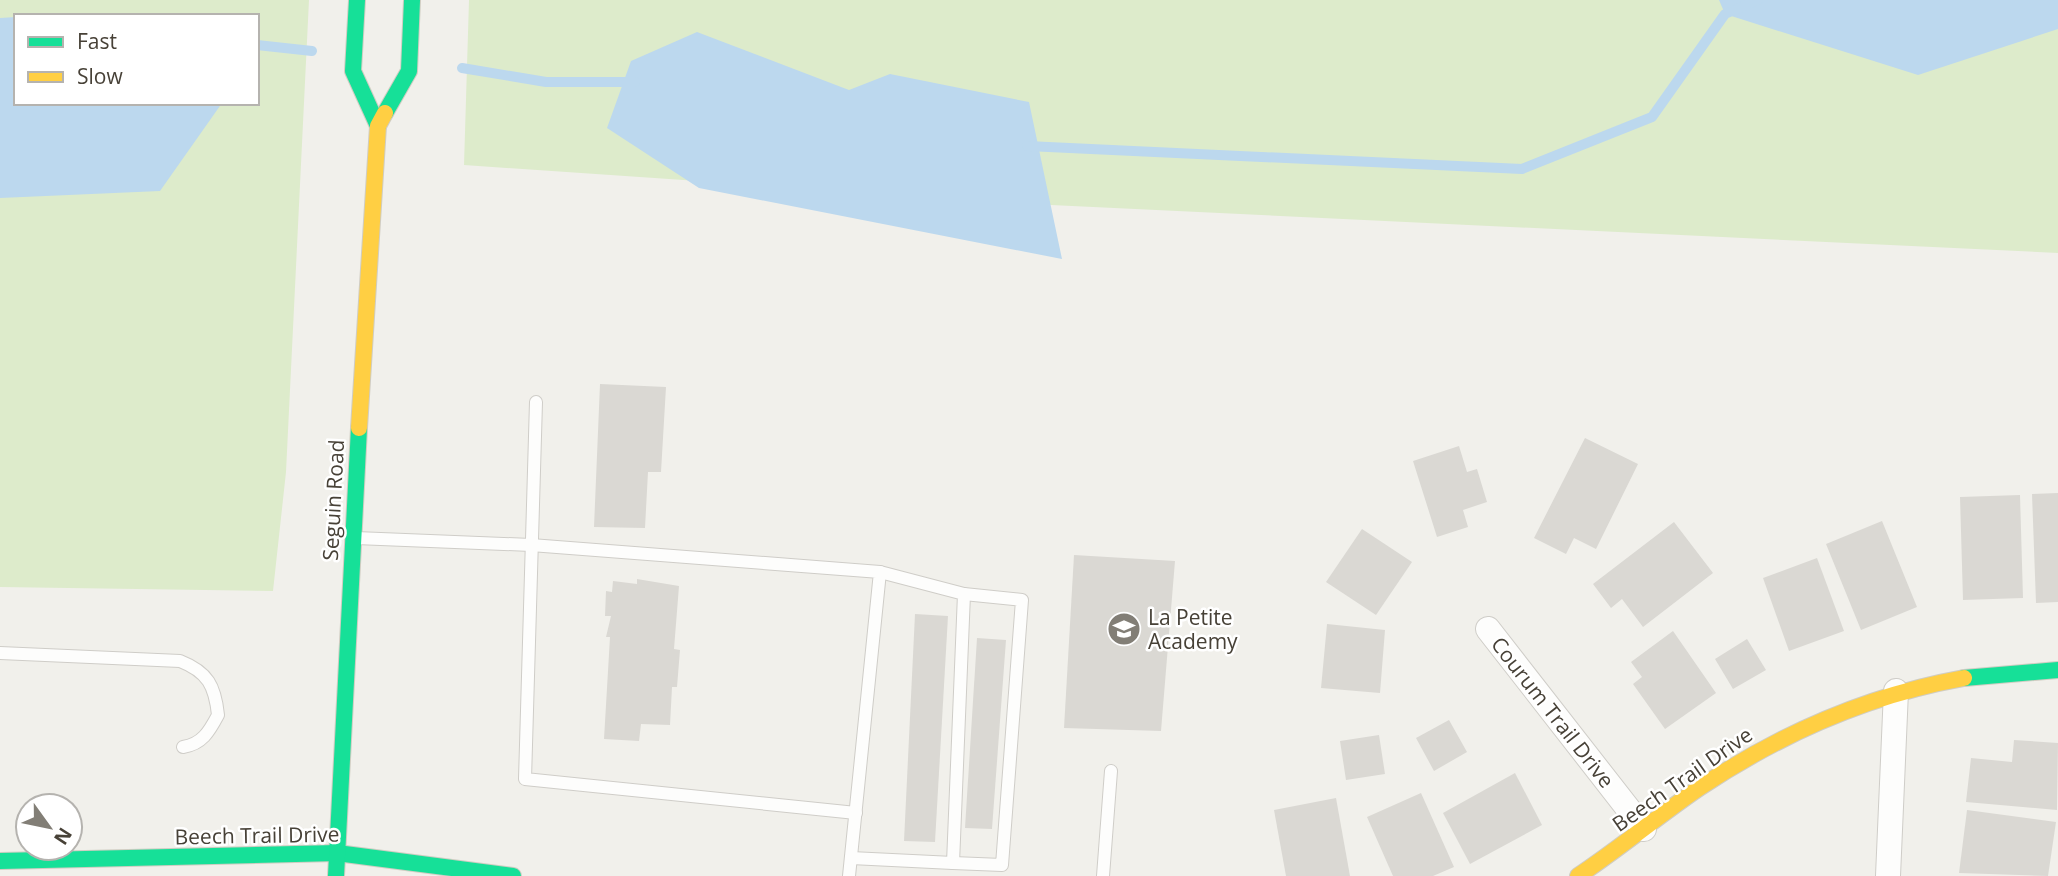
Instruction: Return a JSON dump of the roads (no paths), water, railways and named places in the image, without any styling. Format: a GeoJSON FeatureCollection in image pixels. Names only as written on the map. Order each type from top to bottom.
{"type":"FeatureCollection","features":[{"type":"Feature","properties":{"kind":"street","name":"Seguin Road"},"geometry":{"type":"LineString","coordinates":[[357,0],[353,71],[378,126]]}},
{"type":"Feature","properties":{"kind":"street","name":"Seguin Road"},"geometry":{"type":"LineString","coordinates":[[336,876],[352,538],[378,126],[409,71],[412,0]]}},
{"type":"Feature","properties":{"kind":"street","name":"Courum Trail Drive"},"geometry":{"type":"LineString","coordinates":[[1488,629],[1644,829]]}},
{"type":"Feature","properties":{"kind":"street","name":"Beech Trail Drive"},"geometry":{"type":"LineString","coordinates":[[1578,876],[1697,789],[1762,747],[1821,720],[1896,691],[1954,678],[2018,670],[2058,670]]}},
{"type":"Feature","properties":{"kind":"street"},"geometry":{"type":"LineString","coordinates":[[1888,876],[1896,691]]}},
{"type":"Feature","properties":{"kind":"street","name":"Beech Trail Drive"},"geometry":{"type":"LineString","coordinates":[[0,861],[337,853],[513,876]]}},
{"type":"Feature","properties":{"kind":"lane"},"geometry":{"type":"LineString","coordinates":[[536,402],[525,779],[856,813]]}},
{"type":"Feature","properties":{"kind":"lane"},"geometry":{"type":"LineString","coordinates":[[352,538],[531,545],[880,572],[964,594],[1022,600],[1002,865],[851,858]]}},
{"type":"Feature","properties":{"kind":"lane"},"geometry":{"type":"LineString","coordinates":[[849,876],[880,572]]}},
{"type":"Feature","properties":{"kind":"lane"},"geometry":{"type":"LineString","coordinates":[[953,863],[964,594]]}},
{"type":"Feature","properties":{"kind":"lane"},"geometry":{"type":"LineString","coordinates":[[0,653],[180,661],[197,668],[210,678],[218,715],[209,733],[195,745],[183,747]]}},
{"type":"Feature","properties":{"kind":"lane"},"geometry":{"type":"LineString","coordinates":[[1102,876],[1111,771]]}},
{"type":"Feature","properties":{"kind":"water"},"geometry":{"type":"Polygon","coordinates":[[[1719,0],[2058,0],[2058,29],[1918,75],[1725,14],[1719,0]]]}},
{"type":"Feature","properties":{"kind":"water"},"geometry":{"type":"Polygon","coordinates":[[[14,17],[14,105],[221,105],[160,191],[0,198],[0,18],[14,17]]]}},
{"type":"Feature","properties":{"kind":"water"},"geometry":{"type":"Polygon","coordinates":[[[697,32],[849,90],[890,74],[1029,102],[1062,259],[699,188],[607,128],[631,61],[697,32]]]}},
{"type":"Feature","properties":{"kind":"waterway"},"geometry":{"type":"LineString","coordinates":[[1027,146],[1522,169],[1652,117],[1725,14],[1758,0]]}},
{"type":"Feature","properties":{"kind":"waterway"},"geometry":{"type":"LineString","coordinates":[[259,45],[312,51]]}},
{"type":"Feature","properties":{"kind":"waterway"},"geometry":{"type":"LineString","coordinates":[[462,68],[546,82],[635,82]]}},
{"type":"Feature","properties":{"kind":"place","name":"La Petite Academy"},"geometry":{"type":"Point","coordinates":[1124,629]}}]}
